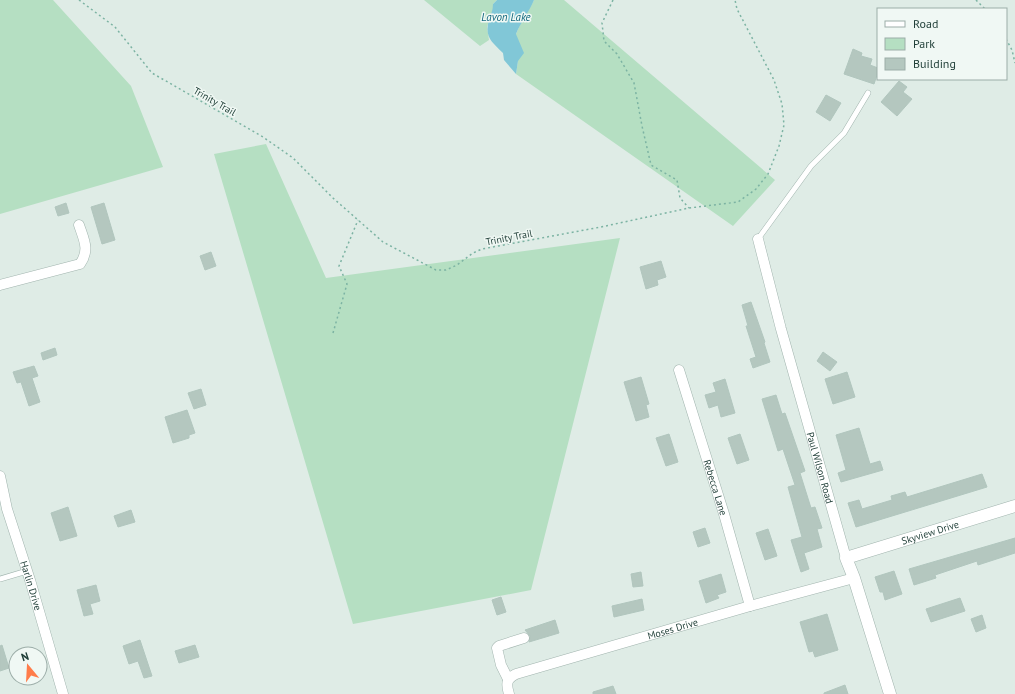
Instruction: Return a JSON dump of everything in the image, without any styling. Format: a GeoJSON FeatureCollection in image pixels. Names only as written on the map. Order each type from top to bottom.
{"type":"FeatureCollection","features":[{"type":"Feature","properties":{"kind":"street"},"geometry":{"type":"LineString","coordinates":[[0,285],[80,264],[85,257],[86,250],[79,225]]}},
{"type":"Feature","properties":{"kind":"street","name":"Paul Wilson Road"},"geometry":{"type":"LineString","coordinates":[[758,238],[781,329],[846,558],[854,578],[890,694]]}},
{"type":"Feature","properties":{"kind":"street","name":"Rebecca Lane"},"geometry":{"type":"LineString","coordinates":[[680,370],[724,514],[750,606]]}},
{"type":"Feature","properties":{"kind":"street","name":"Harlin Drive"},"geometry":{"type":"LineString","coordinates":[[0,476],[3,510],[27,571],[63,694]]}},
{"type":"Feature","properties":{"kind":"street","name":"Skyview Drive"},"geometry":{"type":"LineString","coordinates":[[846,558],[1015,506]]}},
{"type":"Feature","properties":{"kind":"street","name":"Moses Drive"},"geometry":{"type":"LineString","coordinates":[[508,679],[516,674],[750,606],[854,578]]}},
{"type":"Feature","properties":{"kind":"street"},"geometry":{"type":"LineString","coordinates":[[508,694],[506,683],[508,679],[501,665],[497,648],[524,638]]}},
{"type":"Feature","properties":{"kind":"lane"},"geometry":{"type":"LineString","coordinates":[[758,238],[811,166],[844,133],[868,93]]}},
{"type":"Feature","properties":{"kind":"lane"},"geometry":{"type":"LineString","coordinates":[[0,579],[27,571]]}},
{"type":"Feature","properties":{"kind":"path","name":"Trinity Trail"},"geometry":{"type":"LineString","coordinates":[[79,0],[115,27],[152,73],[263,137],[293,158],[333,198],[383,242],[436,270],[446,270],[457,265],[473,253],[482,249],[601,227],[689,208],[738,202],[756,189],[768,174],[780,146],[784,125],[782,104],[774,80],[737,9],[734,0]]}},
{"type":"Feature","properties":{"kind":"path"},"geometry":{"type":"LineString","coordinates":[[613,0],[602,23],[604,41],[617,54],[634,83],[651,165],[678,180],[680,198],[689,208]]}},
{"type":"Feature","properties":{"kind":"path"},"geometry":{"type":"LineString","coordinates":[[976,0],[984,8]]}},
{"type":"Feature","properties":{"kind":"path"},"geometry":{"type":"LineString","coordinates":[[1007,41],[1012,50],[1015,63]]}},
{"type":"Feature","properties":{"kind":"path"},"geometry":{"type":"LineString","coordinates":[[333,333],[347,284],[339,266],[358,220]]}},
{"type":"Feature","properties":{"kind":"green space"},"geometry":{"type":"Polygon","coordinates":[[[0,0],[53,0],[131,86],[163,167],[0,214],[0,0]]]}},
{"type":"Feature","properties":{"kind":"green space"},"geometry":{"type":"Polygon","coordinates":[[[424,0],[497,0],[493,4],[493,9],[487,27],[489,40],[480,46],[424,0]]]}},
{"type":"Feature","properties":{"kind":"green space"},"geometry":{"type":"Polygon","coordinates":[[[534,0],[564,0],[775,180],[733,226],[516,74],[518,61],[516,34],[534,0]]]}},
{"type":"Feature","properties":{"kind":"green space"},"geometry":{"type":"Polygon","coordinates":[[[266,144],[326,278],[620,238],[531,590],[353,624],[214,154],[266,144]]]}},
{"type":"Feature","properties":{"kind":"water","name":"Lavon Lake"},"geometry":{"type":"Polygon","coordinates":[[[497,0],[534,0],[516,34],[524,53],[518,61],[516,74],[504,60],[503,53],[492,42],[488,35],[488,26],[493,4],[497,0]]]}},
{"type":"Feature","properties":{"kind":"building"},"geometry":{"type":"Polygon","coordinates":[[[853,49],[862,53],[861,56],[872,59],[870,65],[877,68],[877,75],[874,84],[844,74],[853,49]]]}},
{"type":"Feature","properties":{"kind":"building"},"geometry":{"type":"Polygon","coordinates":[[[899,81],[907,87],[903,92],[912,99],[897,116],[881,102],[899,81]]]}},
{"type":"Feature","properties":{"kind":"building"},"geometry":{"type":"Polygon","coordinates":[[[826,95],[841,103],[830,121],[816,112],[826,95]]]}},
{"type":"Feature","properties":{"kind":"building"},"geometry":{"type":"Polygon","coordinates":[[[66,203],[69,213],[58,216],[55,207],[66,203]]]}},
{"type":"Feature","properties":{"kind":"building"},"geometry":{"type":"Polygon","coordinates":[[[104,203],[115,240],[102,244],[91,207],[104,203]]]}},
{"type":"Feature","properties":{"kind":"building"},"geometry":{"type":"Polygon","coordinates":[[[211,252],[216,266],[205,270],[200,256],[211,252]]]}},
{"type":"Feature","properties":{"kind":"building"},"geometry":{"type":"Polygon","coordinates":[[[661,261],[666,277],[657,280],[658,285],[646,289],[640,267],[661,261]]]}},
{"type":"Feature","properties":{"kind":"building"},"geometry":{"type":"Polygon","coordinates":[[[751,302],[765,342],[764,343],[770,362],[753,368],[750,359],[756,357],[746,326],[748,326],[742,305],[751,302]]]}},
{"type":"Feature","properties":{"kind":"building"},"geometry":{"type":"Polygon","coordinates":[[[55,348],[57,355],[43,360],[41,353],[55,348]]]}},
{"type":"Feature","properties":{"kind":"building"},"geometry":{"type":"Polygon","coordinates":[[[823,352],[837,362],[830,371],[817,361],[823,352]]]}},
{"type":"Feature","properties":{"kind":"building"},"geometry":{"type":"Polygon","coordinates":[[[34,366],[38,376],[32,378],[40,402],[29,406],[21,382],[17,383],[13,372],[34,366]]]}},
{"type":"Feature","properties":{"kind":"building"},"geometry":{"type":"Polygon","coordinates":[[[847,372],[855,397],[833,404],[825,379],[847,372]]]}},
{"type":"Feature","properties":{"kind":"building"},"geometry":{"type":"Polygon","coordinates":[[[641,377],[649,404],[646,405],[649,417],[636,421],[624,382],[641,377]]]}},
{"type":"Feature","properties":{"kind":"building"},"geometry":{"type":"Polygon","coordinates":[[[725,379],[735,413],[721,417],[718,405],[709,408],[705,395],[716,392],[713,383],[725,379]]]}},
{"type":"Feature","properties":{"kind":"building"},"geometry":{"type":"Polygon","coordinates":[[[201,389],[206,405],[194,409],[188,393],[201,389]]]}},
{"type":"Feature","properties":{"kind":"building"},"geometry":{"type":"Polygon","coordinates":[[[776,395],[782,414],[785,413],[805,471],[800,473],[811,508],[815,507],[822,528],[817,529],[822,547],[804,553],[809,569],[801,572],[791,540],[802,537],[788,487],[795,485],[783,449],[778,451],[762,399],[776,395]]]}},
{"type":"Feature","properties":{"kind":"building"},"geometry":{"type":"Polygon","coordinates":[[[187,410],[195,433],[189,435],[189,438],[173,443],[165,417],[187,410]]]}},
{"type":"Feature","properties":{"kind":"building"},"geometry":{"type":"Polygon","coordinates":[[[859,428],[870,464],[880,461],[883,470],[841,482],[838,473],[846,470],[836,435],[859,428]]]}},
{"type":"Feature","properties":{"kind":"building"},"geometry":{"type":"Polygon","coordinates":[[[669,434],[678,462],[666,466],[656,438],[669,434]]]}},
{"type":"Feature","properties":{"kind":"building"},"geometry":{"type":"Polygon","coordinates":[[[740,434],[749,460],[737,464],[728,438],[740,434]]]}},
{"type":"Feature","properties":{"kind":"building"},"geometry":{"type":"Polygon","coordinates":[[[982,474],[987,487],[856,527],[848,503],[859,500],[862,509],[892,500],[891,496],[905,492],[907,497],[982,474]]]}},
{"type":"Feature","properties":{"kind":"building"},"geometry":{"type":"Polygon","coordinates":[[[68,507],[77,536],[60,541],[51,513],[68,507]]]}},
{"type":"Feature","properties":{"kind":"building"},"geometry":{"type":"Polygon","coordinates":[[[131,510],[135,522],[118,527],[114,516],[131,510]]]}},
{"type":"Feature","properties":{"kind":"building"},"geometry":{"type":"Polygon","coordinates":[[[705,528],[710,543],[698,547],[693,532],[705,528]]]}},
{"type":"Feature","properties":{"kind":"building"},"geometry":{"type":"Polygon","coordinates":[[[768,529],[777,556],[765,560],[756,533],[768,529]]]}},
{"type":"Feature","properties":{"kind":"building"},"geometry":{"type":"Polygon","coordinates":[[[1015,538],[1015,553],[978,565],[977,561],[935,575],[936,578],[914,585],[909,569],[1015,538]]]}},
{"type":"Feature","properties":{"kind":"building"},"geometry":{"type":"Polygon","coordinates":[[[894,571],[902,594],[885,600],[883,592],[880,592],[875,577],[894,571]]]}},
{"type":"Feature","properties":{"kind":"building"},"geometry":{"type":"Polygon","coordinates":[[[641,572],[643,586],[633,587],[631,574],[641,572]]]}},
{"type":"Feature","properties":{"kind":"building"},"geometry":{"type":"Polygon","coordinates":[[[721,574],[726,592],[717,595],[719,598],[706,603],[699,581],[721,574]]]}},
{"type":"Feature","properties":{"kind":"building"},"geometry":{"type":"Polygon","coordinates":[[[96,585],[100,601],[90,604],[93,614],[84,616],[77,590],[96,585]]]}},
{"type":"Feature","properties":{"kind":"building"},"geometry":{"type":"Polygon","coordinates":[[[501,597],[506,612],[497,615],[492,600],[501,597]]]}},
{"type":"Feature","properties":{"kind":"building"},"geometry":{"type":"Polygon","coordinates":[[[960,598],[965,611],[931,622],[926,609],[960,598]]]}},
{"type":"Feature","properties":{"kind":"building"},"geometry":{"type":"Polygon","coordinates":[[[642,599],[644,610],[614,617],[612,606],[642,599]]]}},
{"type":"Feature","properties":{"kind":"building"},"geometry":{"type":"Polygon","coordinates":[[[827,614],[838,650],[815,657],[813,651],[809,652],[800,622],[827,614]]]}},
{"type":"Feature","properties":{"kind":"building"},"geometry":{"type":"Polygon","coordinates":[[[982,615],[986,628],[976,632],[971,619],[982,615]]]}},
{"type":"Feature","properties":{"kind":"building"},"geometry":{"type":"Polygon","coordinates":[[[555,620],[559,633],[529,642],[530,636],[525,630],[555,620]]]}},
{"type":"Feature","properties":{"kind":"building"},"geometry":{"type":"Polygon","coordinates":[[[140,640],[152,676],[144,678],[138,661],[129,664],[123,646],[140,640]]]}},
{"type":"Feature","properties":{"kind":"building"},"geometry":{"type":"Polygon","coordinates":[[[2,645],[8,668],[0,671],[0,646],[2,645]]]}},
{"type":"Feature","properties":{"kind":"building"},"geometry":{"type":"Polygon","coordinates":[[[195,645],[199,657],[179,663],[175,651],[195,645]]]}},
{"type":"Feature","properties":{"kind":"building"},"geometry":{"type":"Polygon","coordinates":[[[845,685],[848,694],[824,694],[824,693],[845,685]]]}},
{"type":"Feature","properties":{"kind":"building"},"geometry":{"type":"Polygon","coordinates":[[[613,686],[616,694],[593,694],[593,692],[613,686]]]}}]}
